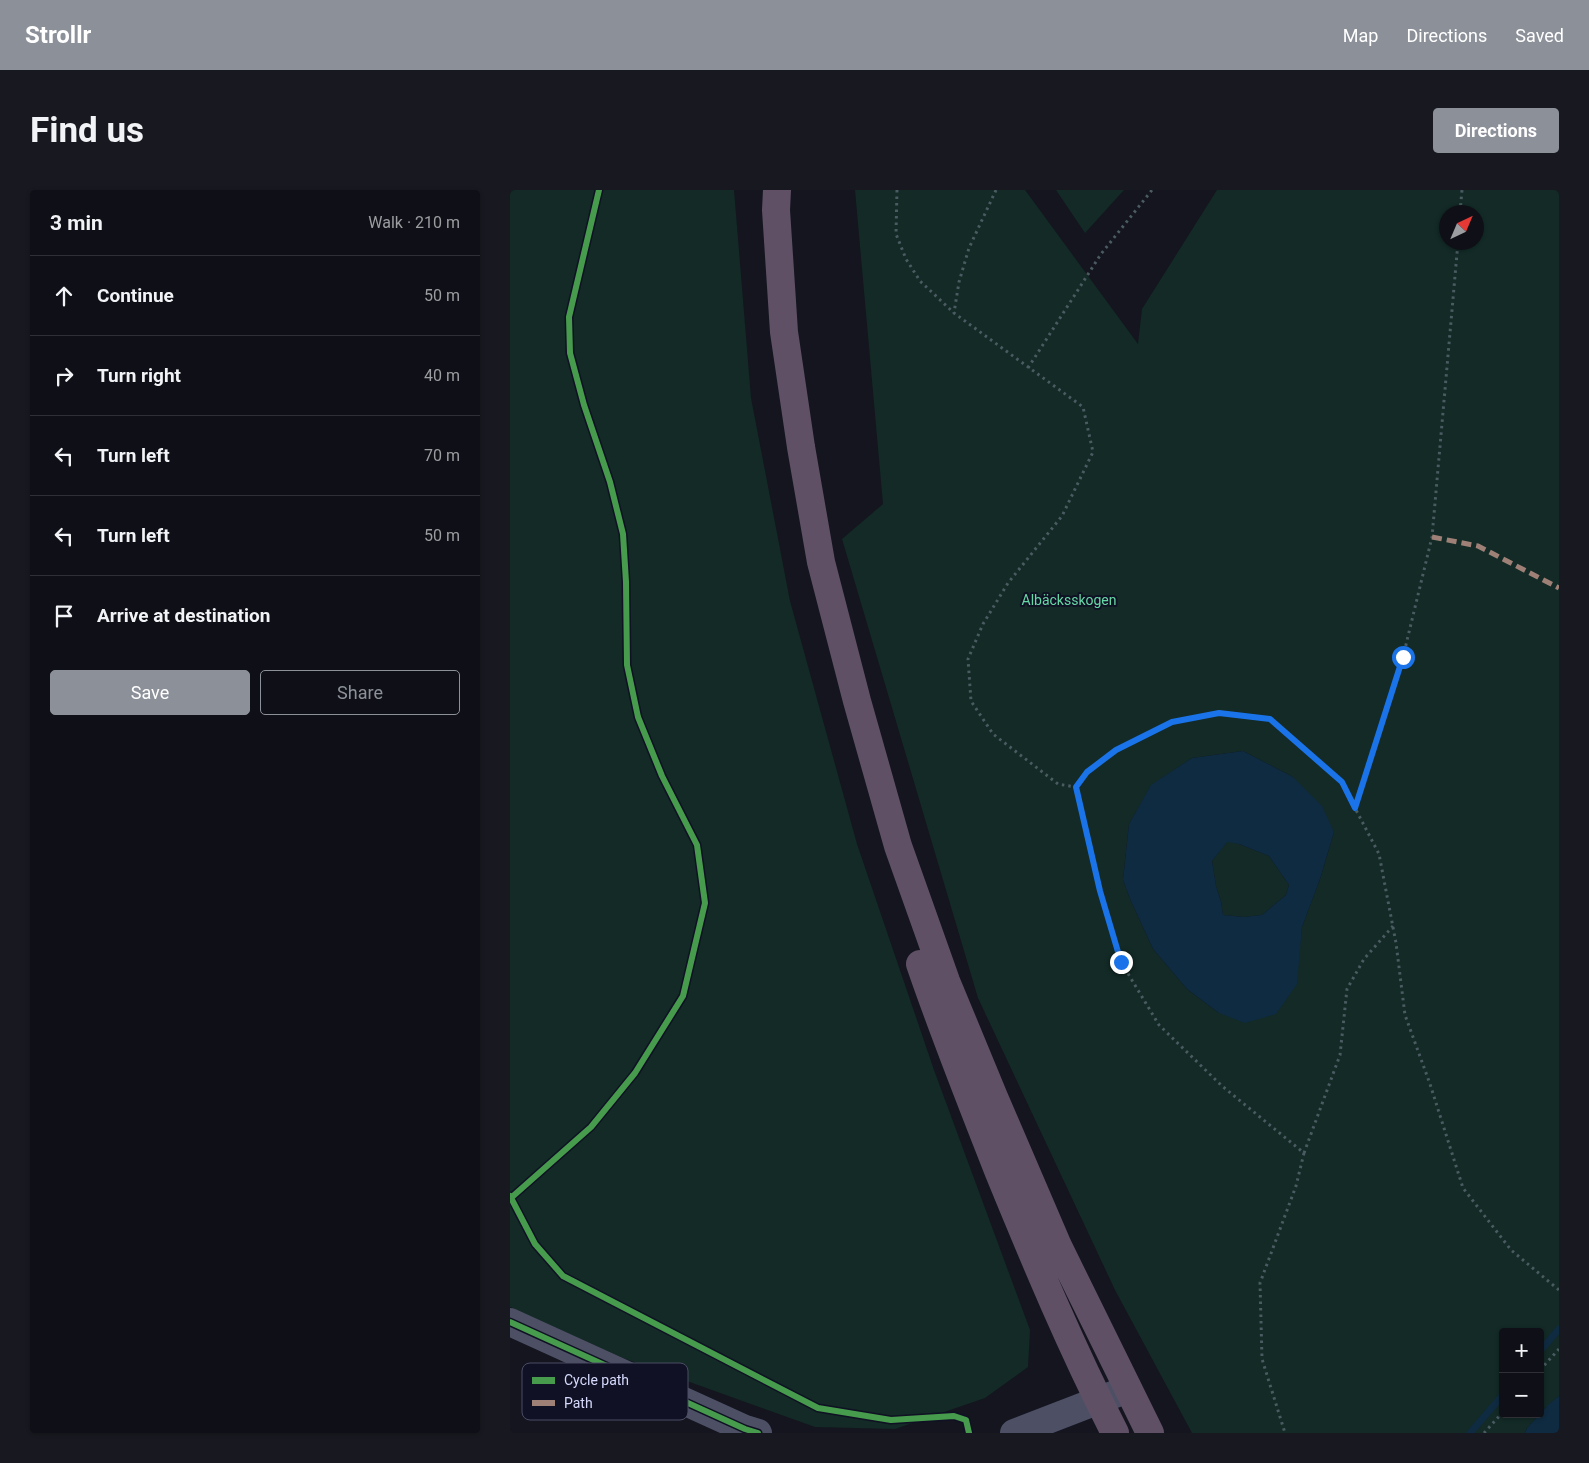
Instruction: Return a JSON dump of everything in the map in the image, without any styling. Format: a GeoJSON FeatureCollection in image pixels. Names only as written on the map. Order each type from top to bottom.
{"type":"FeatureCollection","features":[{"type":"Feature","properties":{"kind":"highway"},"geometry":{"type":"LineString","coordinates":[[761,190],[766,334],[784,451],[807,567],[839,705],[882,851],[928,986],[970,1098],[1033,1257],[1115,1433]]}},
{"type":"Feature","properties":{"kind":"highway"},"geometry":{"type":"LineString","coordinates":[[776,190],[784,332],[800,447],[821,562],[857,702],[898,846],[946,981],[994,1097],[1058,1246],[1150,1433]]}},
{"type":"Feature","properties":{"kind":"street"},"geometry":{"type":"LineString","coordinates":[[510,1322],[601,1363]]}},
{"type":"Feature","properties":{"kind":"street"},"geometry":{"type":"LineString","coordinates":[[1014,1433],[1128,1389]]}},
{"type":"Feature","properties":{"kind":"street"},"geometry":{"type":"LineString","coordinates":[[688,1402],[758,1433]]}},
{"type":"Feature","properties":{"kind":"path"},"geometry":{"type":"LineString","coordinates":[[897,190],[896,234],[906,259],[920,281],[954,314],[1083,407],[1093,452],[1062,516],[1008,583],[983,624],[968,660],[971,700],[994,734],[1058,784],[1076,787]]}},
{"type":"Feature","properties":{"kind":"path"},"geometry":{"type":"LineString","coordinates":[[954,314],[959,282],[969,248],[996,190]]}},
{"type":"Feature","properties":{"kind":"path"},"geometry":{"type":"LineString","coordinates":[[1028,368],[1101,254],[1152,190]]}},
{"type":"Feature","properties":{"kind":"path"},"geometry":{"type":"LineString","coordinates":[[1461,205],[1462,190]]}},
{"type":"Feature","properties":{"kind":"path"},"geometry":{"type":"LineString","coordinates":[[1355,808],[1403,657],[1432,537],[1457,250]]}},
{"type":"Feature","properties":{"kind":"path"},"geometry":{"type":"LineString","coordinates":[[1304,1153],[1222,1086],[1159,1025],[1121,962],[1100,891],[1076,787],[1087,772],[1116,750],[1172,722],[1219,713],[1270,719],[1342,782],[1379,854],[1393,926],[1405,1015],[1430,1084],[1463,1188],[1511,1250],[1559,1290]]}},
{"type":"Feature","properties":{"kind":"path"},"geometry":{"type":"LineString","coordinates":[[1285,1433],[1262,1359],[1260,1283],[1296,1186],[1304,1153],[1340,1054],[1347,989],[1364,959],[1393,926]]}},
{"type":"Feature","properties":{"kind":"path"},"geometry":{"type":"LineString","coordinates":[[1544,1366],[1559,1349]]}},
{"type":"Feature","properties":{"kind":"path"},"geometry":{"type":"LineString","coordinates":[[1484,1433],[1499,1416]]}},
{"type":"Feature","properties":{"kind":"green space"},"geometry":{"type":"Polygon","coordinates":[[[510,190],[734,190],[751,398],[790,601],[857,844],[934,1070],[1030,1330],[1028,1367],[985,1398],[895,1429],[815,1427],[688,1381],[688,1363],[637,1363],[510,1307],[510,190]]]}},
{"type":"Feature","properties":{"kind":"green space","name":"Albäcksskogen"},"geometry":{"type":"Polygon","coordinates":[[[855,190],[1025,190],[1138,344],[1142,309],[1217,190],[1559,190],[1559,1396],[1544,1409],[1544,1328],[1499,1328],[1499,1418],[1536,1418],[1525,1433],[1192,1433],[1115,1290],[978,998],[842,539],[883,504],[855,190]],[[1243,751],[1192,758],[1151,786],[1129,824],[1123,880],[1153,949],[1187,989],[1219,1013],[1296,984],[1302,927],[1320,879],[1334,832],[1293,777],[1243,751]]]}},
{"type":"Feature","properties":{"kind":"green space"},"geometry":{"type":"Polygon","coordinates":[[[1056,190],[1124,190],[1085,233],[1056,190]]]}},
{"type":"Feature","properties":{"kind":"green space"},"geometry":{"type":"Polygon","coordinates":[[[1227,841],[1269,856],[1289,885],[1286,895],[1262,915],[1244,917],[1223,915],[1212,861],[1227,841]]]}},
{"type":"Feature","properties":{"kind":"water"},"geometry":{"type":"Polygon","coordinates":[[[1243,751],[1293,777],[1322,806],[1334,832],[1320,879],[1302,927],[1297,984],[1276,1014],[1245,1023],[1219,1013],[1187,989],[1153,949],[1123,880],[1129,824],[1151,785],[1192,758],[1243,751]],[[1227,842],[1212,861],[1223,915],[1244,917],[1262,915],[1286,895],[1289,885],[1269,856],[1239,844],[1227,842]]]}},
{"type":"Feature","properties":{"kind":"water"},"geometry":{"type":"Polygon","coordinates":[[[1559,1396],[1559,1433],[1525,1433],[1536,1418],[1544,1418],[1544,1409],[1559,1396]]]}},
{"type":"Feature","properties":{"kind":"waterway"},"geometry":{"type":"LineString","coordinates":[[1544,1346],[1559,1329]]}},
{"type":"Feature","properties":{"kind":"waterway"},"geometry":{"type":"LineString","coordinates":[[1470,1433],[1499,1400]]}},
{"type":"Feature","properties":{"kind":"marked path"},"geometry":{"type":"LineString","coordinates":[[1432,537],[1478,546],[1559,588]]}},
{"type":"Feature","properties":{"kind":"cycle path"},"geometry":{"type":"LineString","coordinates":[[512,1197],[591,1127],[635,1073],[683,996],[705,903],[697,845],[662,776],[638,717],[627,665],[626,582],[623,534],[610,482],[584,405],[570,353],[569,317],[599,190]]}},
{"type":"Feature","properties":{"kind":"cycle path"},"geometry":{"type":"LineString","coordinates":[[510,1196],[535,1244],[563,1276],[818,1408],[891,1420],[954,1416],[966,1420],[969,1433]]}},
{"type":"Feature","properties":{"kind":"cycle path"},"geometry":{"type":"LineString","coordinates":[[510,1322],[600,1363]]}},
{"type":"Feature","properties":{"kind":"cycle path"},"geometry":{"type":"LineString","coordinates":[[688,1403],[758,1433]]}},
{"type":"Feature","properties":{"kind":"route"},"geometry":{"type":"LineString","coordinates":[[1121,962],[1100,891],[1076,787],[1087,772],[1116,750],[1172,722],[1219,713],[1270,719],[1342,782],[1355,808],[1403,657]]}}]}
